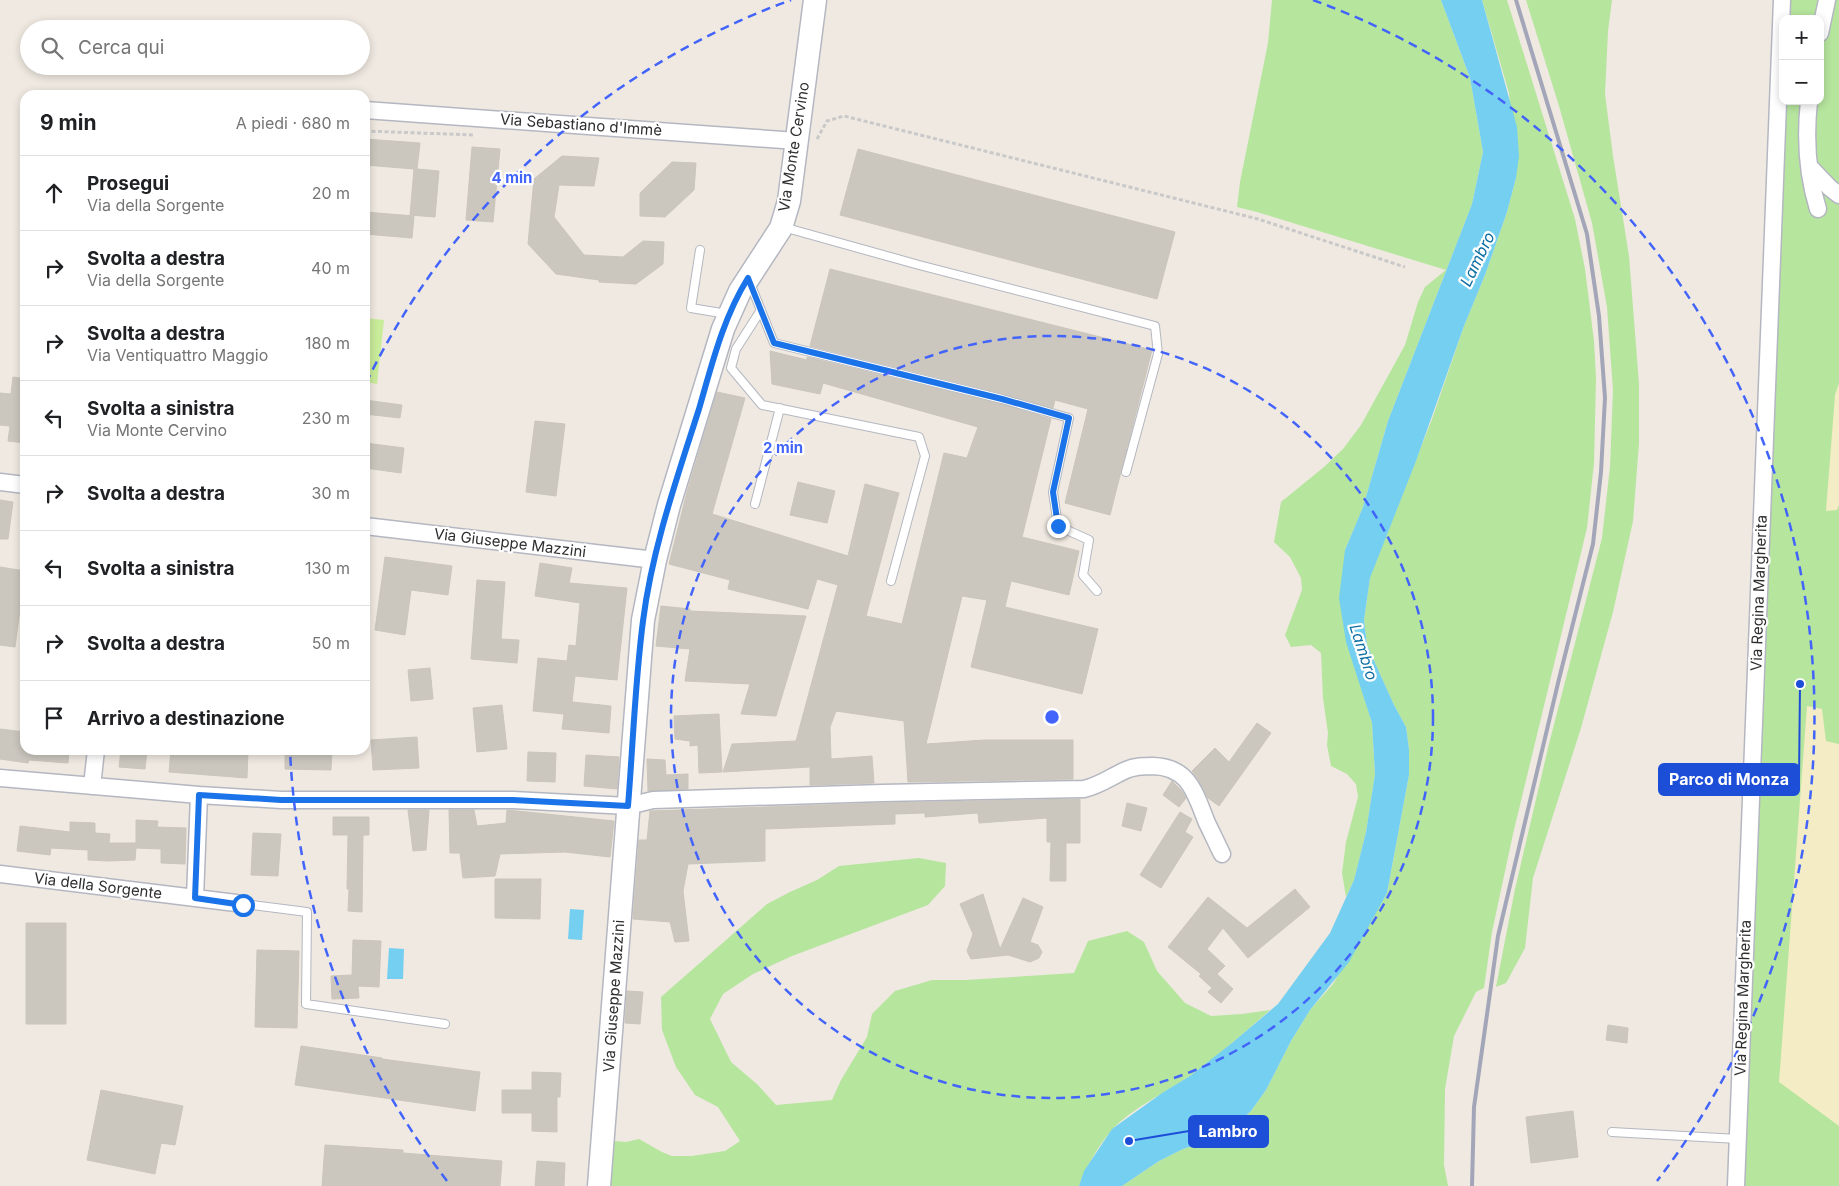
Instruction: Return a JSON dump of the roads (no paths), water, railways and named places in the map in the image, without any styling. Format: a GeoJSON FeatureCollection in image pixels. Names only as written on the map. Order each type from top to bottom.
{"type":"FeatureCollection","features":[{"type":"Feature","properties":{"kind":"street","name":"Via Monte Cervino"},"geometry":{"type":"LineString","coordinates":[[628,806],[643,620],[655,560],[669,505],[723,329],[748,278],[781,227],[789,201],[815,0]]}},
{"type":"Feature","properties":{"kind":"street","name":"Via Regina Margherita"},"geometry":{"type":"LineString","coordinates":[[1736,1186],[1782,0]]}},
{"type":"Feature","properties":{"kind":"street"},"geometry":{"type":"LineString","coordinates":[[1824,15],[1827,0]]}},
{"type":"Feature","properties":{"kind":"street"},"geometry":{"type":"LineString","coordinates":[[1809,105],[1806,144],[1813,192],[1818,209]]}},
{"type":"Feature","properties":{"kind":"street","name":"Via Sebastiano d'Immè"},"geometry":{"type":"LineString","coordinates":[[370,110],[797,141]]}},
{"type":"Feature","properties":{"kind":"street"},"geometry":{"type":"LineString","coordinates":[[1809,166],[1839,195]]}},
{"type":"Feature","properties":{"kind":"street"},"geometry":{"type":"LineString","coordinates":[[0,482],[20,484]]}},
{"type":"Feature","properties":{"kind":"street","name":"Via Giuseppe Mazzini"},"geometry":{"type":"LineString","coordinates":[[370,527],[655,560]]}},
{"type":"Feature","properties":{"kind":"street"},"geometry":{"type":"LineString","coordinates":[[92,786],[95,755]]}},
{"type":"Feature","properties":{"kind":"street"},"geometry":{"type":"LineString","coordinates":[[0,778],[199,795],[326,801],[513,800],[628,806],[653,800],[1084,789],[1108,780],[1126,770],[1140,766],[1155,766],[1167,767],[1178,772],[1189,782],[1222,854]]}},
{"type":"Feature","properties":{"kind":"street"},"geometry":{"type":"LineString","coordinates":[[195,898],[199,795]]}},
{"type":"Feature","properties":{"kind":"street","name":"Via Giuseppe Mazzini"},"geometry":{"type":"LineString","coordinates":[[598,1186],[628,806]]}},
{"type":"Feature","properties":{"kind":"street","name":"Via della Sorgente"},"geometry":{"type":"LineString","coordinates":[[0,874],[236,903]]}},
{"type":"Feature","properties":{"kind":"lane"},"geometry":{"type":"LineString","coordinates":[[781,227],[1155,326],[1158,354],[1126,472]]}},
{"type":"Feature","properties":{"kind":"lane"},"geometry":{"type":"LineString","coordinates":[[700,250],[691,308],[729,315]]}},
{"type":"Feature","properties":{"kind":"lane"},"geometry":{"type":"LineString","coordinates":[[748,278],[774,343],[1002,399],[1069,418],[1053,492],[1058,526],[1089,540],[1083,575],[1097,590]]}},
{"type":"Feature","properties":{"kind":"lane"},"geometry":{"type":"LineString","coordinates":[[761,310],[736,349],[731,368],[762,404],[919,437],[924,456],[891,580]]}},
{"type":"Feature","properties":{"kind":"lane"},"geometry":{"type":"LineString","coordinates":[[755,504],[780,408]]}},
{"type":"Feature","properties":{"kind":"lane"},"geometry":{"type":"LineString","coordinates":[[236,903],[307,912],[306,1004],[445,1024]]}},
{"type":"Feature","properties":{"kind":"lane"},"geometry":{"type":"LineString","coordinates":[[1612,1132],[1738,1139]]}},
{"type":"Feature","properties":{"kind":"water"},"geometry":{"type":"Polygon","coordinates":[[[1441,0],[1482,0],[1517,127],[1519,156],[1516,178],[1507,212],[1485,275],[1464,326],[1416,461],[1370,578],[1364,620],[1367,645],[1406,727],[1409,749],[1409,775],[1387,893],[1349,962],[1310,1010],[1291,1041],[1266,1090],[1251,1111],[1230,1130],[1209,1141],[1183,1149],[1159,1161],[1122,1186],[1079,1186],[1084,1171],[1112,1129],[1162,1093],[1190,1076],[1278,1004],[1330,933],[1354,880],[1366,832],[1375,774],[1372,723],[1346,642],[1339,598],[1345,550],[1363,507],[1388,421],[1472,204],[1483,152],[1470,78],[1441,0]]]}},
{"type":"Feature","properties":{"kind":"water"},"geometry":{"type":"Polygon","coordinates":[[[570,909],[584,910],[582,940],[568,939],[570,909]]]}},
{"type":"Feature","properties":{"kind":"water"},"geometry":{"type":"Polygon","coordinates":[[[389,948],[404,949],[403,979],[387,979],[389,948]]]}},
{"type":"Feature","properties":{"kind":"railway"},"geometry":{"type":"LineString","coordinates":[[1472,1186],[1474,1107],[1498,936],[1593,544],[1601,472],[1605,398],[1599,316],[1587,234],[1516,0]]}},
{"type":"Feature","properties":{"kind":"place","name":"Parco di Monza"},"geometry":{"type":"Point","coordinates":[1800,684]}},
{"type":"Feature","properties":{"kind":"place","name":"Lambro"},"geometry":{"type":"Point","coordinates":[1129,1141]}}]}
